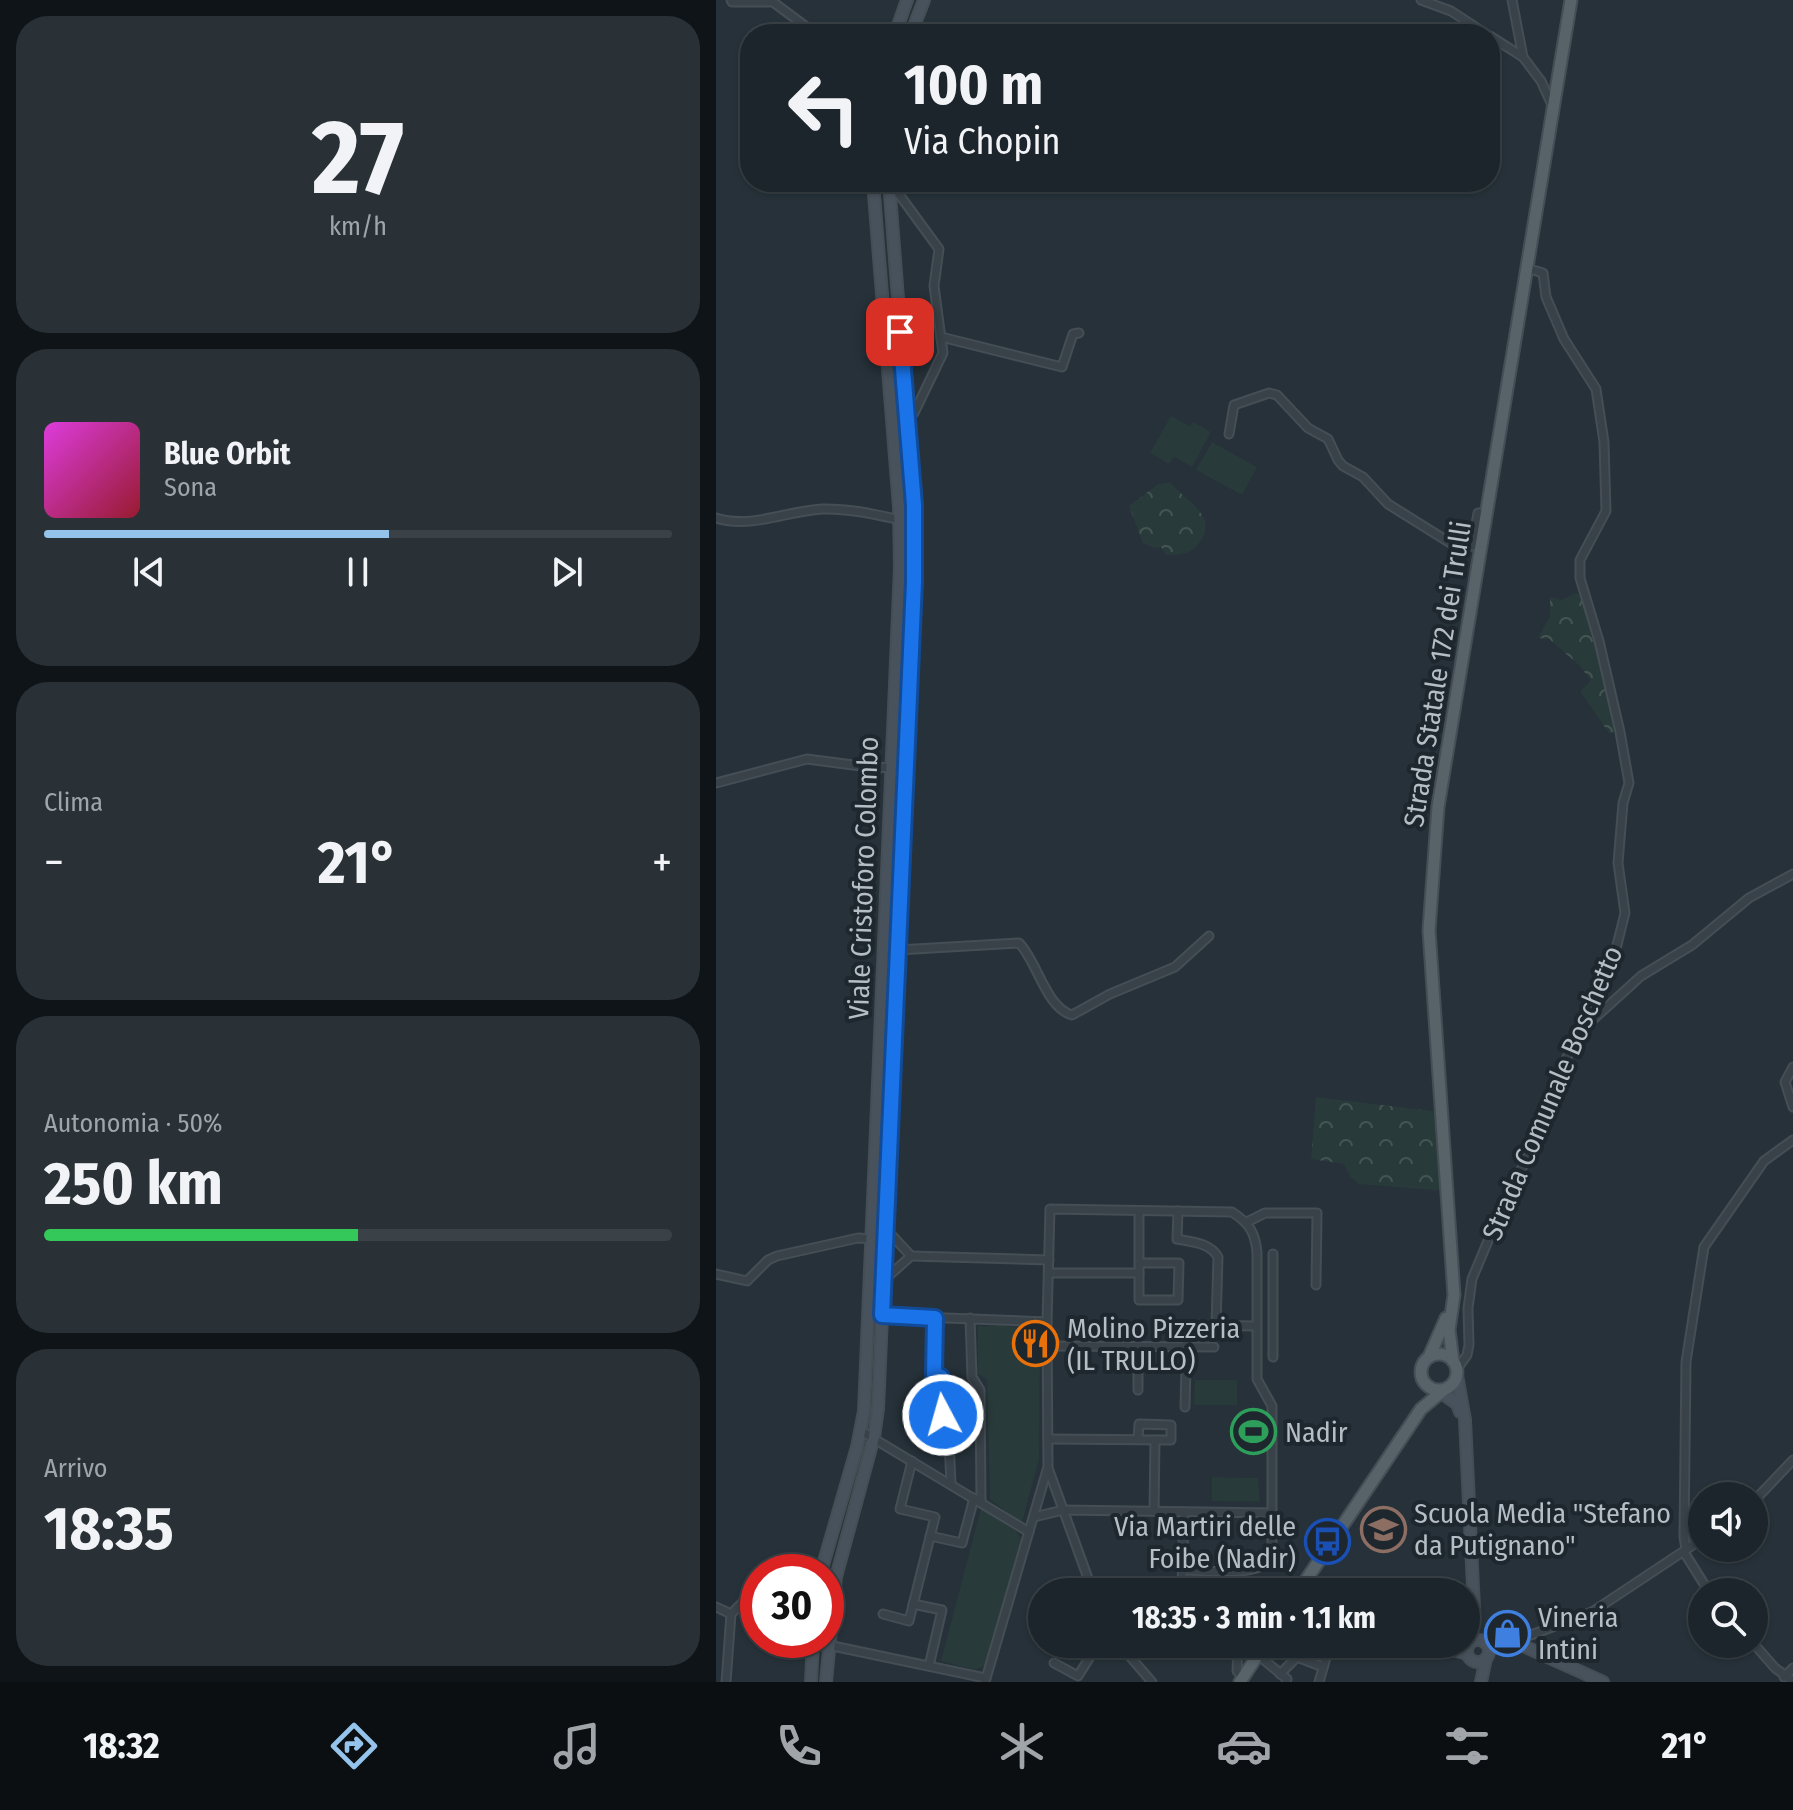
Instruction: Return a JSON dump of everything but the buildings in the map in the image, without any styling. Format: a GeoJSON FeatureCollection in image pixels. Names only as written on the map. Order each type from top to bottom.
{"type":"FeatureCollection","features":[{"type":"Feature","properties":{"kind":"main road"},"geometry":{"type":"LineString","coordinates":[[899,24],[907,0]]}},
{"type":"Feature","properties":{"kind":"main road"},"geometry":{"type":"LineString","coordinates":[[915,24],[924,0]]}},
{"type":"Feature","properties":{"kind":"main road","name":"Strada Statale 172 dei Trulli"},"geometry":{"type":"LineString","coordinates":[[1455,1363],[1449,1330],[1454,1295],[1429,930],[1438,807],[1571,0]]}},
{"type":"Feature","properties":{"kind":"main road","name":"Viale Cristoforo Colombo"},"geometry":{"type":"LineString","coordinates":[[833,1554],[861,1431],[872,1239],[900,521],[874,192]]}},
{"type":"Feature","properties":{"kind":"main road","name":"Viale Cristoforo Colombo"},"geometry":{"type":"LineString","coordinates":[[835,1554],[874,1437],[878,1409],[898,950],[915,523],[890,192]]}},
{"type":"Feature","properties":{"kind":"main road"},"geometry":{"type":"LineString","coordinates":[[1421,1409],[1421,1368],[1434,1350],[1454,1295]]}},
{"type":"Feature","properties":{"kind":"main road"},"geometry":{"type":"LineString","coordinates":[[1428,1358],[1440,1354],[1455,1363]]}},
{"type":"Feature","properties":{"kind":"main road"},"geometry":{"type":"LineString","coordinates":[[1307,1578],[1421,1409],[1453,1384],[1455,1363]]}},
{"type":"Feature","properties":{"kind":"main road"},"geometry":{"type":"LineString","coordinates":[[1455,1363],[1464,1425],[1472,1578]]}},
{"type":"Feature","properties":{"kind":"main road"},"geometry":{"type":"LineString","coordinates":[[1423,1381],[1457,1404],[1464,1425]]}},
{"type":"Feature","properties":{"kind":"main road"},"geometry":{"type":"LineString","coordinates":[[1479,1682],[1485,1649],[1480,1630]]}},
{"type":"Feature","properties":{"kind":"main road"},"geometry":{"type":"LineString","coordinates":[[1480,1645],[1485,1649],[1514,1644],[1603,1682]]}},
{"type":"Feature","properties":{"kind":"main road"},"geometry":{"type":"LineString","coordinates":[[1474,1658],[1478,1662],[1485,1649]]}},
{"type":"Feature","properties":{"kind":"main road"},"geometry":{"type":"LineString","coordinates":[[811,1682],[812,1658]]}},
{"type":"Feature","properties":{"kind":"main road","name":"Viale Cristoforo Colombo"},"geometry":{"type":"LineString","coordinates":[[826,1682],[827,1658]]}},
{"type":"Feature","properties":{"kind":"main road"},"geometry":{"type":"LineString","coordinates":[[1241,1680],[1256,1658]]}},
{"type":"Feature","properties":{"kind":"main road"},"geometry":{"type":"LineString","coordinates":[[1472,1658],[1479,1682]]}},
{"type":"Feature","properties":{"kind":"street"},"geometry":{"type":"LineString","coordinates":[[731,0],[773,2],[803,24]]}},
{"type":"Feature","properties":{"kind":"street"},"geometry":{"type":"LineString","coordinates":[[1421,0],[1451,11],[1471,24]]}},
{"type":"Feature","properties":{"kind":"street"},"geometry":{"type":"LineString","coordinates":[[1512,0],[1523,57]]}},
{"type":"Feature","properties":{"kind":"street"},"geometry":{"type":"LineString","coordinates":[[1500,43],[1523,57],[1541,81],[1552,105]]}},
{"type":"Feature","properties":{"kind":"street"},"geometry":{"type":"LineString","coordinates":[[896,192],[939,249],[934,286],[943,353],[914,413],[907,421]]}},
{"type":"Feature","properties":{"kind":"street","name":"Strada Comunale Boschetto"},"geometry":{"type":"LineString","coordinates":[[1455,1363],[1467,1355],[1472,1279],[1554,1096],[1558,1073],[1584,1027],[1617,945],[1625,913],[1618,863],[1623,803],[1629,783],[1606,671],[1580,578],[1580,560],[1606,511],[1604,442],[1596,389],[1564,339],[1546,297],[1543,273],[1526,268]]}},
{"type":"Feature","properties":{"kind":"street"},"geometry":{"type":"LineString","coordinates":[[941,337],[1062,367],[1069,341],[1073,334],[1079,333]]}},
{"type":"Feature","properties":{"kind":"street"},"geometry":{"type":"LineString","coordinates":[[1229,434],[1234,405],[1269,393],[1277,395],[1308,428],[1328,439],[1343,466],[1363,477],[1388,504],[1442,540],[1460,549],[1472,546],[1478,513],[1486,513]]}},
{"type":"Feature","properties":{"kind":"street"},"geometry":{"type":"LineString","coordinates":[[716,518],[757,522],[821,509],[877,513],[915,523]]}},
{"type":"Feature","properties":{"kind":"street"},"geometry":{"type":"LineString","coordinates":[[716,783],[807,759],[876,768],[892,767]]}},
{"type":"Feature","properties":{"kind":"street"},"geometry":{"type":"LineString","coordinates":[[1584,1027],[1641,976],[1692,945],[1749,898],[1793,874]]}},
{"type":"Feature","properties":{"kind":"street"},"geometry":{"type":"LineString","coordinates":[[898,950],[1019,943],[1049,993],[1066,1014],[1072,1015],[1110,994],[1175,967],[1209,936]]}},
{"type":"Feature","properties":{"kind":"street"},"geometry":{"type":"LineString","coordinates":[[881,1010],[895,1011]]}},
{"type":"Feature","properties":{"kind":"street"},"geometry":{"type":"LineString","coordinates":[[1793,1067],[1785,1082],[1793,1107]]}},
{"type":"Feature","properties":{"kind":"street"},"geometry":{"type":"LineString","coordinates":[[1700,1578],[1684,1552],[1684,1537],[1686,1362],[1704,1247],[1764,1161],[1793,1140]]}},
{"type":"Feature","properties":{"kind":"street"},"geometry":{"type":"LineString","coordinates":[[844,1648],[985,1680],[1048,1468],[1050,1209],[1232,1212],[1247,1222],[1255,1235],[1257,1379],[1272,1406],[1272,1558],[1268,1564],[1254,1570],[1183,1570]]}},
{"type":"Feature","properties":{"kind":"street"},"geometry":{"type":"LineString","coordinates":[[1139,1211],[1139,1263],[1139,1300],[1178,1300],[1179,1263],[1139,1263]]}},
{"type":"Feature","properties":{"kind":"street"},"geometry":{"type":"LineString","coordinates":[[1178,1211],[1177,1239],[1205,1245],[1214,1249],[1218,1257],[1216,1326]]}},
{"type":"Feature","properties":{"kind":"street"},"geometry":{"type":"LineString","coordinates":[[1247,1222],[1265,1213],[1317,1213],[1316,1285]]}},
{"type":"Feature","properties":{"kind":"street"},"geometry":{"type":"LineString","coordinates":[[885,1228],[911,1256]]}},
{"type":"Feature","properties":{"kind":"street"},"geometry":{"type":"LineString","coordinates":[[716,1274],[747,1281],[768,1260],[777,1256],[858,1238],[872,1239]]}},
{"type":"Feature","properties":{"kind":"street"},"geometry":{"type":"LineString","coordinates":[[1273,1254],[1273,1357]]}},
{"type":"Feature","properties":{"kind":"street"},"geometry":{"type":"LineString","coordinates":[[883,1281],[911,1256],[1049,1260]]}},
{"type":"Feature","properties":{"kind":"street"},"geometry":{"type":"LineString","coordinates":[[1049,1273],[1139,1273]]}},
{"type":"Feature","properties":{"kind":"street"},"geometry":{"type":"LineString","coordinates":[[1257,1281],[1273,1281]]}},
{"type":"Feature","properties":{"kind":"street"},"geometry":{"type":"LineString","coordinates":[[868,1315],[1047,1322]]}},
{"type":"Feature","properties":{"kind":"street"},"geometry":{"type":"LineString","coordinates":[[935,1318],[934,1374],[941,1377],[943,1415],[948,1419],[951,1484]]}},
{"type":"Feature","properties":{"kind":"street"},"geometry":{"type":"LineString","coordinates":[[930,1536],[962,1543],[978,1500],[980,1390],[972,1377],[970,1318]]}},
{"type":"Feature","properties":{"kind":"street"},"geometry":{"type":"LineString","coordinates":[[1185,1407],[1187,1325],[1256,1326]]}},
{"type":"Feature","properties":{"kind":"street"},"geometry":{"type":"LineString","coordinates":[[1455,1363],[1468,1334]]}},
{"type":"Feature","properties":{"kind":"street"},"geometry":{"type":"LineString","coordinates":[[1047,1346],[1214,1347]]}},
{"type":"Feature","properties":{"kind":"street"},"geometry":{"type":"LineString","coordinates":[[1138,1347],[1138,1390]]}},
{"type":"Feature","properties":{"kind":"street"},"geometry":{"type":"LineString","coordinates":[[1048,1439],[1171,1440],[1171,1425],[1139,1424],[1138,1439]]}},
{"type":"Feature","properties":{"kind":"street"},"geometry":{"type":"LineString","coordinates":[[861,1431],[1029,1532]]}},
{"type":"Feature","properties":{"kind":"street"},"geometry":{"type":"LineString","coordinates":[[1154,1511],[1155,1440]]}},
{"type":"Feature","properties":{"kind":"street"},"geometry":{"type":"LineString","coordinates":[[1768,1486],[1793,1460]]}},
{"type":"Feature","properties":{"kind":"street"},"geometry":{"type":"LineString","coordinates":[[883,1614],[909,1621],[935,1517],[900,1509],[912,1461]]}},
{"type":"Feature","properties":{"kind":"street"},"geometry":{"type":"LineString","coordinates":[[1048,1468],[1088,1578]]}},
{"type":"Feature","properties":{"kind":"street"},"geometry":{"type":"LineString","coordinates":[[1034,1517],[1063,1510],[1272,1513]]}},
{"type":"Feature","properties":{"kind":"street"},"geometry":{"type":"LineString","coordinates":[[1183,1578],[1184,1512]]}},
{"type":"Feature","properties":{"kind":"street"},"geometry":{"type":"LineString","coordinates":[[1514,1644],[1592,1612],[1686,1549]]}},
{"type":"Feature","properties":{"kind":"street"},"geometry":{"type":"LineString","coordinates":[[913,1604],[942,1610],[929,1666]]}},
{"type":"Feature","properties":{"kind":"street"},"geometry":{"type":"LineString","coordinates":[[726,1682],[731,1614],[740,1605]]}},
{"type":"Feature","properties":{"kind":"street"},"geometry":{"type":"LineString","coordinates":[[716,1607],[731,1614]]}},
{"type":"Feature","properties":{"kind":"street"},"geometry":{"type":"LineString","coordinates":[[1280,1674],[1297,1657],[1323,1667]]}},
{"type":"Feature","properties":{"kind":"street"},"geometry":{"type":"LineString","coordinates":[[1054,1663],[1078,1676],[1089,1658]]}},
{"type":"Feature","properties":{"kind":"street"},"geometry":{"type":"LineString","coordinates":[[1131,1658],[1152,1682]]}},
{"type":"Feature","properties":{"kind":"street"},"geometry":{"type":"LineString","coordinates":[[1237,1658],[1237,1671],[1241,1680]]}},
{"type":"Feature","properties":{"kind":"street"},"geometry":{"type":"LineString","coordinates":[[1261,1658],[1287,1679],[1286,1682]]}},
{"type":"Feature","properties":{"kind":"street"},"geometry":{"type":"LineString","coordinates":[[1319,1682],[1326,1658]]}},
{"type":"Feature","properties":{"kind":"street"},"geometry":{"type":"LineString","coordinates":[[1767,1658],[1784,1677],[1793,1681]]}},
{"type":"Feature","properties":{"kind":"street"},"geometry":{"type":"LineString","coordinates":[[1784,1677],[1793,1668]]}},
{"type":"Feature","properties":{"kind":"green space"},"geometry":{"type":"Polygon","coordinates":[[[1171,416],[1190,426],[1193,422],[1211,432],[1192,467],[1174,457],[1169,464],[1150,453],[1171,416]]]}},
{"type":"Feature","properties":{"kind":"green space"},"geometry":{"type":"Polygon","coordinates":[[[1212,442],[1257,467],[1242,495],[1196,470],[1212,442]]]}},
{"type":"Feature","properties":{"kind":"green space"},"geometry":{"type":"Polygon","coordinates":[[[1170,482],[1197,508],[1205,524],[1205,532],[1193,549],[1166,555],[1161,547],[1154,548],[1143,543],[1129,506],[1157,485],[1170,482]]]}},
{"type":"Feature","properties":{"kind":"green space"},"geometry":{"type":"Polygon","coordinates":[[[1576,593],[1583,597],[1618,733],[1609,733],[1580,691],[1591,681],[1580,666],[1549,639],[1538,638],[1550,616],[1550,597],[1561,600],[1576,593]]]}},
{"type":"Feature","properties":{"kind":"green space"},"geometry":{"type":"Polygon","coordinates":[[[1316,1097],[1440,1112],[1445,1191],[1359,1184],[1344,1164],[1311,1159],[1316,1097]]]}},
{"type":"Feature","properties":{"kind":"green space"},"geometry":{"type":"Polygon","coordinates":[[[978,1326],[1022,1329],[1029,1332],[1040,1346],[1039,1460],[1022,1522],[990,1499],[987,1379],[978,1374],[978,1326]]]}},
{"type":"Feature","properties":{"kind":"green space"},"geometry":{"type":"Polygon","coordinates":[[[1195,1380],[1237,1380],[1237,1405],[1194,1405],[1195,1380]]]}},
{"type":"Feature","properties":{"kind":"green space"},"geometry":{"type":"Polygon","coordinates":[[[1212,1477],[1258,1478],[1260,1502],[1212,1501],[1212,1477]]]}},
{"type":"Feature","properties":{"kind":"green space"},"geometry":{"type":"Polygon","coordinates":[[[981,1508],[1016,1531],[1022,1540],[987,1665],[975,1670],[941,1661],[981,1508]]]}},
{"type":"Feature","properties":{"kind":"place","name":"Molino Pizzeria (IL TRULLO)"},"geometry":{"type":"Point","coordinates":[1036,1344]}},
{"type":"Feature","properties":{"kind":"place","name":"Nadir"},"geometry":{"type":"Point","coordinates":[1254,1432]}},
{"type":"Feature","properties":{"kind":"place","name":"Scuola Media \"Stefano da Putignano\""},"geometry":{"type":"Point","coordinates":[1383,1529]}},
{"type":"Feature","properties":{"kind":"place","name":"Via Martiri delle Foibe (Nadir)"},"geometry":{"type":"Point","coordinates":[1327,1542]}},
{"type":"Feature","properties":{"kind":"place","name":"Vineria Intini"},"geometry":{"type":"Point","coordinates":[1507,1633]}},
{"type":"Feature","properties":{"kind":"route"},"geometry":{"type":"LineString","coordinates":[[900,332],[914,505],[914,582],[882,1315],[935,1318],[934,1374],[941,1377],[943,1415]]}}]}
